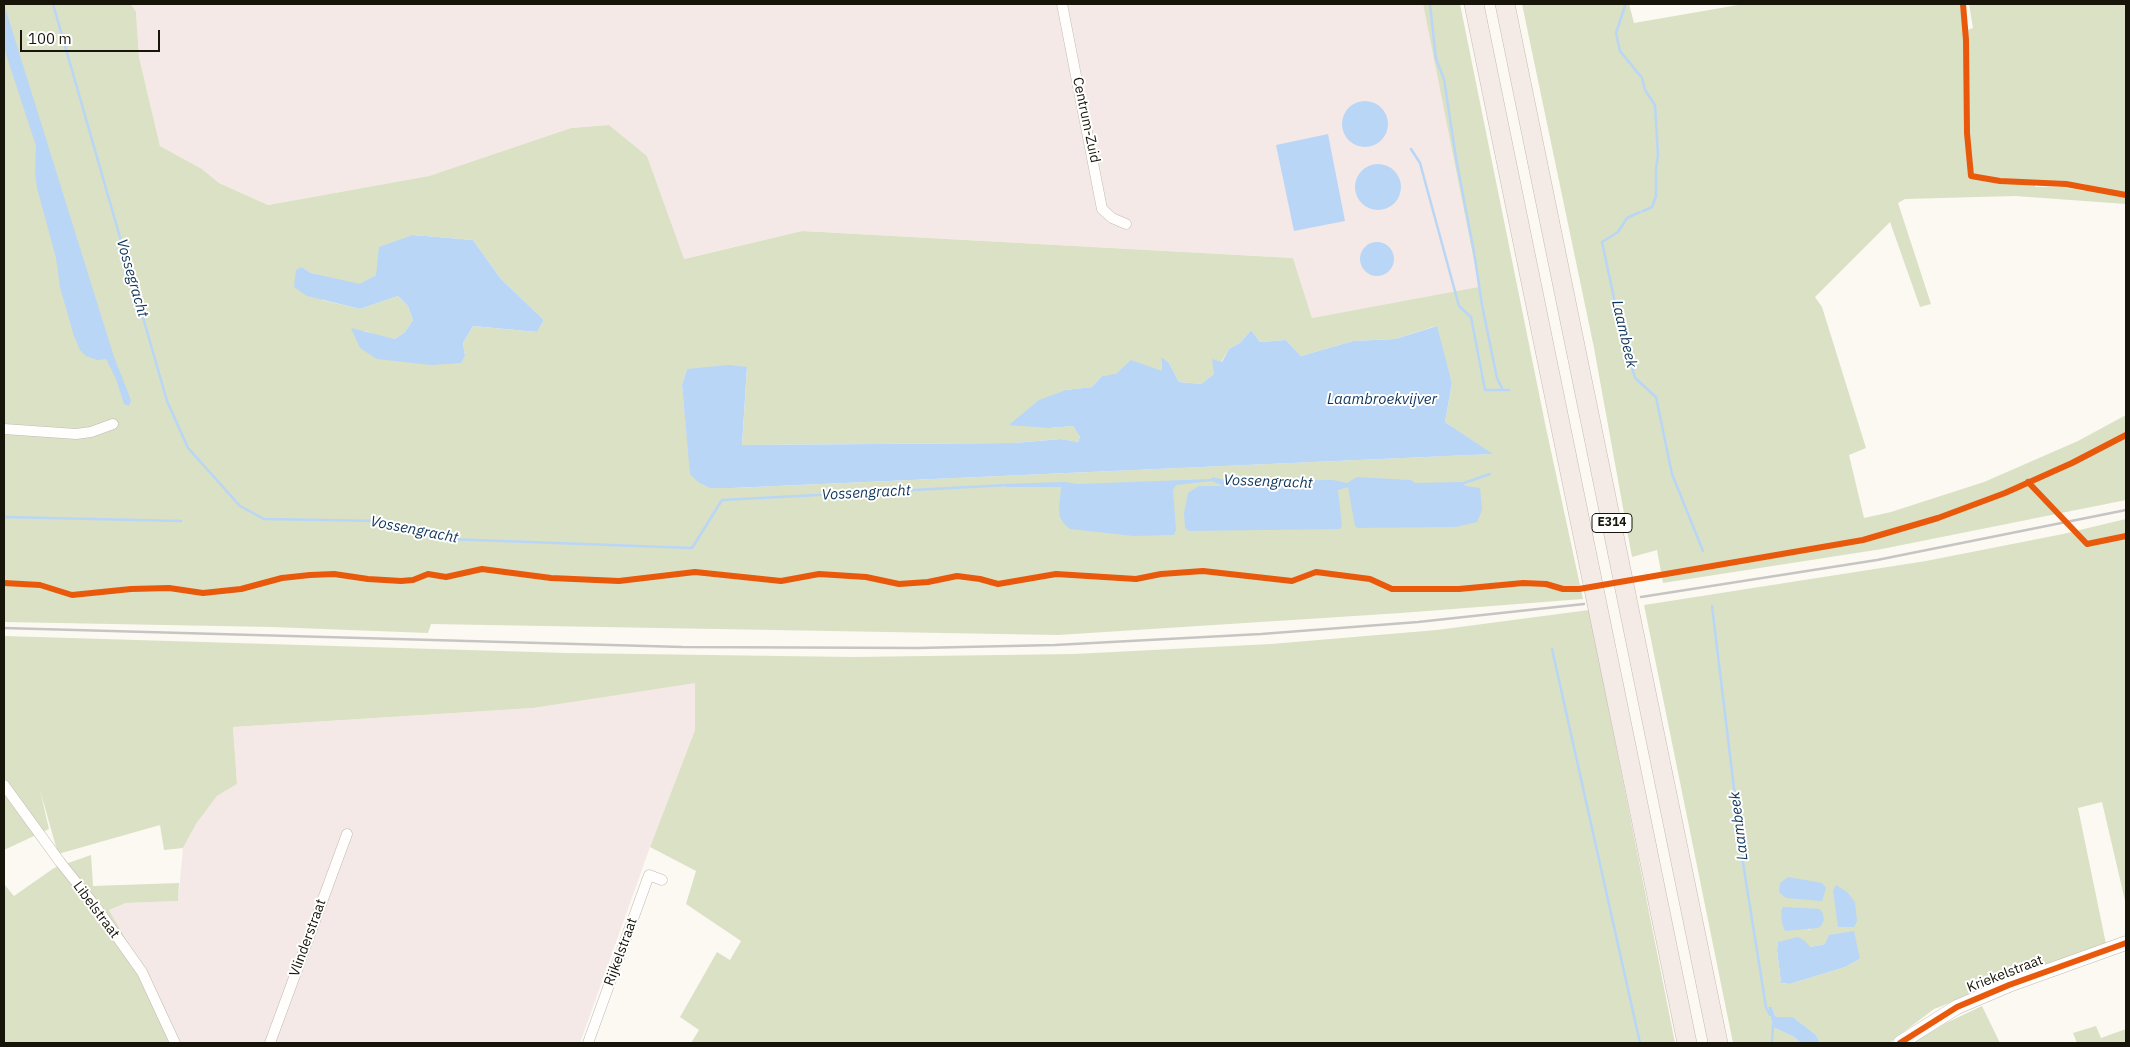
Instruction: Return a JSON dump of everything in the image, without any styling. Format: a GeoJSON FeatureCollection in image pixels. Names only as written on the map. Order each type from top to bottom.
{"type":"FeatureCollection","features":[{"type":"Feature","properties":{"kind":"highway","name":"E314"},"geometry":{"type":"LineString","coordinates":[[1474,4],[1687,1043]]}},
{"type":"Feature","properties":{"kind":"highway","name":"E314"},"geometry":{"type":"LineString","coordinates":[[1505,4],[1718,1043]]}},
{"type":"Feature","properties":{"kind":"street","name":"Centrum-Zuid"},"geometry":{"type":"LineString","coordinates":[[1062,4],[1102,209],[1112,218],[1126,224]]}},
{"type":"Feature","properties":{"kind":"street"},"geometry":{"type":"LineString","coordinates":[[4,429],[76,434],[90,432],[113,424]]}},
{"type":"Feature","properties":{"kind":"street","name":"Libelstraat"},"geometry":{"type":"LineString","coordinates":[[4,785],[60,862],[96,907],[142,972],[176,1043]]}},
{"type":"Feature","properties":{"kind":"street","name":"Vlinderstraat"},"geometry":{"type":"LineString","coordinates":[[270,1043],[347,834]]}},
{"type":"Feature","properties":{"kind":"street","name":"Rijkelstraat"},"geometry":{"type":"LineString","coordinates":[[588,1043],[649,875],[662,880]]}},
{"type":"Feature","properties":{"kind":"street","name":"Kriekelstraat"},"geometry":{"type":"LineString","coordinates":[[1900,1043],[1957,1007],[2009,985],[2126,943]]}},
{"type":"Feature","properties":{"kind":"shaded area"},"geometry":{"type":"Polygon","coordinates":[[[131,4],[1423,4],[1479,288],[1312,318],[1293,258],[802,231],[683,259],[647,156],[609,125],[571,128],[429,176],[268,205],[219,183],[202,169],[160,146],[139,57],[136,13],[131,4]]]}},
{"type":"Feature","properties":{"kind":"shaded area"},"geometry":{"type":"Polygon","coordinates":[[[695,682],[695,730],[650,847],[580,1043],[180,1043],[109,910],[126,903],[178,901],[183,848],[196,824],[217,796],[237,784],[233,727],[533,708],[695,682]]]}},
{"type":"Feature","properties":{"kind":"green space"},"geometry":{"type":"Polygon","coordinates":[[[4,4],[131,4],[136,12],[139,57],[160,146],[202,169],[219,183],[268,205],[429,176],[571,128],[609,125],[647,156],[684,259],[802,231],[1293,258],[1312,318],[1479,287],[1423,4],[1460,4],[1546,428],[1583,599],[1401,613],[1058,635],[431,624],[428,633],[272,627],[4,622],[4,4]],[[413,235],[376,275],[360,285],[311,273],[302,267],[322,300],[360,309],[398,296],[408,306],[413,320],[405,332],[395,339],[365,331],[360,348],[465,355],[463,343],[473,326],[537,332],[544,320],[501,279],[473,240],[413,235]],[[1436,326],[1395,339],[1353,341],[1301,356],[1286,340],[1260,342],[1251,330],[1241,342],[1229,349],[1214,374],[1201,384],[1179,382],[1169,363],[1161,358],[1162,371],[1102,376],[1092,387],[1066,390],[1050,428],[1073,426],[1080,437],[1078,442],[1061,439],[1014,443],[742,445],[747,368],[687,369],[682,385],[688,446],[732,488],[1492,454],[1445,422],[1452,383],[1436,326]]]}},
{"type":"Feature","properties":{"kind":"green space"},"geometry":{"type":"Polygon","coordinates":[[[1522,4],[1629,4],[1634,23],[1744,4],[1963,4],[1967,30],[1973,28],[1969,4],[2126,4],[2126,204],[2015,196],[1905,199],[1898,203],[1931,304],[1920,307],[1890,222],[1815,297],[1822,307],[1866,448],[1849,455],[1864,518],[1891,512],[1984,482],[2078,441],[2126,415],[2126,500],[1882,549],[1663,583],[1657,550],[1632,557],[1594,348],[1522,4]],[[2035,180],[2035,187],[2064,187],[2084,191],[2085,184],[2035,180]]]}},
{"type":"Feature","properties":{"kind":"green space"},"geometry":{"type":"Polygon","coordinates":[[[2126,519],[2126,905],[2102,802],[2078,808],[2106,944],[2006,978],[1934,1009],[1889,1043],[1820,1043],[1816,1035],[1793,1017],[1775,1016],[1772,1007],[1768,1007],[1773,1027],[1794,1037],[1801,1043],[1733,1043],[1644,605],[1926,561],[2063,534],[2126,519]],[[1781,911],[1785,930],[1804,928],[1811,930],[1781,911]],[[1778,942],[1777,950],[1781,983],[1790,984],[1845,967],[1860,959],[1825,944],[1810,947],[1778,942]]]}},
{"type":"Feature","properties":{"kind":"green space"},"geometry":{"type":"Polygon","coordinates":[[[1589,610],[1675,1043],[691,1043],[699,1030],[680,1017],[717,952],[730,960],[741,941],[686,904],[696,871],[650,847],[695,730],[695,683],[533,708],[233,727],[237,784],[217,796],[196,824],[183,848],[164,850],[160,825],[58,854],[40,790],[49,829],[4,850],[4,636],[567,653],[853,657],[1074,654],[1271,644],[1437,630],[1589,610]]]}},
{"type":"Feature","properties":{"kind":"green space"},"geometry":{"type":"Polygon","coordinates":[[[91,855],[93,886],[179,883],[178,901],[126,903],[109,910],[164,1006],[180,1043],[4,1043],[4,884],[14,896],[54,868],[91,855]]]}},
{"type":"Feature","properties":{"kind":"green space"},"geometry":{"type":"Polygon","coordinates":[[[1982,1006],[2000,1043],[1913,1043],[1946,1023],[1982,1006]]]}},
{"type":"Feature","properties":{"kind":"green space"},"geometry":{"type":"Polygon","coordinates":[[[2096,1026],[2101,1038],[2126,1029],[2126,1043],[2077,1043],[2073,1033],[2096,1026]]]}},
{"type":"Feature","properties":{"kind":"water"},"geometry":{"type":"Polygon","coordinates":[[[4,4],[114,357],[131,401],[129,406],[124,404],[116,379],[106,359],[97,360],[86,356],[80,350],[74,336],[60,287],[56,258],[37,188],[35,172],[36,146],[4,48],[4,4]]]}},
{"type":"Feature","properties":{"kind":"water"},"geometry":{"type":"Polygon","coordinates":[[[1360,101],[1370,101],[1382,107],[1387,115],[1387,133],[1382,141],[1374,146],[1360,147],[1352,144],[1345,137],[1342,129],[1342,119],[1345,111],[1352,104],[1360,101]]]}},
{"type":"Feature","properties":{"kind":"water"},"geometry":{"type":"Polygon","coordinates":[[[1328,134],[1345,221],[1294,231],[1276,145],[1328,134]]]}},
{"type":"Feature","properties":{"kind":"water"},"geometry":{"type":"Polygon","coordinates":[[[1373,164],[1383,164],[1395,170],[1400,178],[1400,196],[1395,204],[1387,209],[1373,210],[1365,207],[1358,200],[1355,192],[1355,182],[1358,174],[1365,167],[1373,164]]]}},
{"type":"Feature","properties":{"kind":"water"},"geometry":{"type":"Polygon","coordinates":[[[413,235],[473,240],[501,279],[544,320],[537,332],[473,326],[463,343],[465,355],[461,363],[431,365],[377,359],[360,348],[351,328],[395,339],[405,332],[413,320],[408,306],[398,296],[360,309],[307,296],[294,287],[296,270],[302,267],[311,273],[360,284],[376,275],[379,247],[413,235]]]}},
{"type":"Feature","properties":{"kind":"water"},"geometry":{"type":"Polygon","coordinates":[[[1377,242],[1389,247],[1394,259],[1389,271],[1377,276],[1365,271],[1360,259],[1365,247],[1377,242]]]}},
{"type":"Feature","properties":{"kind":"water","name":"Laambroekvijver"},"geometry":{"type":"Polygon","coordinates":[[[1437,326],[1452,383],[1445,422],[1493,454],[732,488],[710,488],[698,482],[690,474],[682,385],[687,369],[729,365],[747,367],[742,445],[1014,443],[1061,439],[1078,442],[1080,437],[1073,426],[1050,428],[1009,425],[1039,400],[1066,390],[1092,387],[1102,376],[1116,374],[1131,360],[1162,371],[1161,357],[1169,363],[1179,382],[1201,384],[1214,374],[1212,359],[1222,362],[1229,349],[1241,342],[1251,330],[1260,342],[1286,340],[1301,356],[1353,341],[1395,339],[1437,326]]]}},
{"type":"Feature","properties":{"kind":"water"},"geometry":{"type":"Polygon","coordinates":[[[1212,477],[1225,480],[1333,480],[1347,483],[1357,477],[1411,480],[1415,483],[1461,482],[1465,486],[1480,488],[1482,510],[1477,522],[1456,527],[1357,528],[1355,526],[1348,487],[1338,490],[1342,526],[1340,529],[1189,531],[1185,528],[1184,513],[1188,493],[1199,486],[1223,486],[1212,481],[1176,485],[1173,490],[1176,530],[1174,535],[1133,536],[1070,529],[1060,517],[1061,487],[1006,487],[1006,484],[1065,482],[1078,484],[1211,479],[1212,477]]]}},
{"type":"Feature","properties":{"kind":"water"},"geometry":{"type":"Polygon","coordinates":[[[1788,877],[1822,883],[1826,888],[1822,901],[1786,898],[1779,892],[1780,883],[1788,877]]]}},
{"type":"Feature","properties":{"kind":"water"},"geometry":{"type":"Polygon","coordinates":[[[1836,885],[1847,892],[1855,902],[1857,921],[1854,927],[1838,927],[1833,890],[1836,885]]]}},
{"type":"Feature","properties":{"kind":"water"},"geometry":{"type":"Polygon","coordinates":[[[1783,907],[1820,909],[1824,920],[1821,926],[1817,928],[1785,931],[1781,911],[1783,907]]]}},
{"type":"Feature","properties":{"kind":"water"},"geometry":{"type":"Polygon","coordinates":[[[1854,931],[1860,959],[1845,967],[1790,984],[1781,983],[1777,950],[1778,942],[1798,937],[1810,947],[1825,944],[1829,935],[1854,931]]]}},
{"type":"Feature","properties":{"kind":"water"},"geometry":{"type":"Polygon","coordinates":[[[1768,1007],[1772,1007],[1775,1016],[1793,1017],[1816,1035],[1820,1043],[1801,1043],[1794,1037],[1773,1027],[1768,1007]]]}},
{"type":"Feature","properties":{"kind":"waterway","name":"Vossengracht"},"geometry":{"type":"LineString","coordinates":[[53,4],[167,401],[188,448],[240,506],[264,519],[379,521],[447,539],[692,548],[722,500],[1008,485]]}},
{"type":"Feature","properties":{"kind":"waterway"},"geometry":{"type":"LineString","coordinates":[[1430,4],[1436,59],[1444,79],[1482,305],[1497,378],[1503,390]]}},
{"type":"Feature","properties":{"kind":"waterway","name":"Laambeek"},"geometry":{"type":"LineString","coordinates":[[1624,4],[1616,33],[1620,51],[1642,78],[1645,90],[1655,105],[1658,156],[1656,196],[1652,207],[1643,211]]}},
{"type":"Feature","properties":{"kind":"waterway"},"geometry":{"type":"LineString","coordinates":[[1411,149],[1420,163],[1459,306],[1471,317],[1485,390],[1509,390]]}},
{"type":"Feature","properties":{"kind":"waterway","name":"Laambeek"},"geometry":{"type":"LineString","coordinates":[[1640,212],[1627,218],[1618,232],[1602,242],[1617,312],[1635,378],[1656,397],[1672,474],[1703,551]]}},
{"type":"Feature","properties":{"kind":"waterway","name":"Vossengracht"},"geometry":{"type":"LineString","coordinates":[[1461,484],[1490,474]]}},
{"type":"Feature","properties":{"kind":"waterway","name":"Vossengracht"},"geometry":{"type":"LineString","coordinates":[[4,517],[181,521]]}},
{"type":"Feature","properties":{"kind":"waterway","name":"Laambeek"},"geometry":{"type":"LineString","coordinates":[[1712,606],[1743,863],[1766,1007],[1770,1015]]}},
{"type":"Feature","properties":{"kind":"waterway"},"geometry":{"type":"LineString","coordinates":[[1552,649],[1640,1043]]}},
{"type":"Feature","properties":{"kind":"waterway","name":"Laambeek"},"geometry":{"type":"LineString","coordinates":[[1772,1043],[1773,1024]]}},
{"type":"Feature","properties":{"kind":"railway"},"geometry":{"type":"LineString","coordinates":[[1641,597],[1877,560],[2126,510]]}},
{"type":"Feature","properties":{"kind":"railway"},"geometry":{"type":"LineString","coordinates":[[4,628],[682,647],[917,648],[1055,645],[1261,634],[1418,622],[1584,604]]}},
{"type":"Feature","properties":{"kind":"cycle path"},"geometry":{"type":"LineString","coordinates":[[1963,4],[1966,40],[1967,133],[1971,176],[2000,181],[2066,184],[2126,195]]}},
{"type":"Feature","properties":{"kind":"cycle path"},"geometry":{"type":"LineString","coordinates":[[4,583],[40,585],[72,595],[131,589],[169,588],[203,593],[241,589],[282,578],[310,575],[334,574],[401,581],[413,580],[428,574],[446,577],[482,569],[551,578],[619,581],[695,572],[781,581],[819,574],[866,577],[899,584],[928,582],[957,576],[998,584],[1056,574],[1136,579],[1161,574],[1203,571],[1292,581],[1316,572],[1370,579],[1392,589],[1459,589],[1523,583],[1546,584],[1563,589],[1579,589],[1863,540],[1938,518],[2005,493],[2072,463],[2126,435]]}},
{"type":"Feature","properties":{"kind":"cycle path"},"geometry":{"type":"LineString","coordinates":[[2028,482],[2087,544],[2126,536]]}},
{"type":"Feature","properties":{"kind":"cycle path"},"geometry":{"type":"LineString","coordinates":[[1900,1043],[1957,1007],[2009,985],[2126,943]]}},
{"type":"Feature","properties":{"kind":"water label","name":"Vossegracht"},"geometry":{"type":"Point","coordinates":[132,278]}}]}
